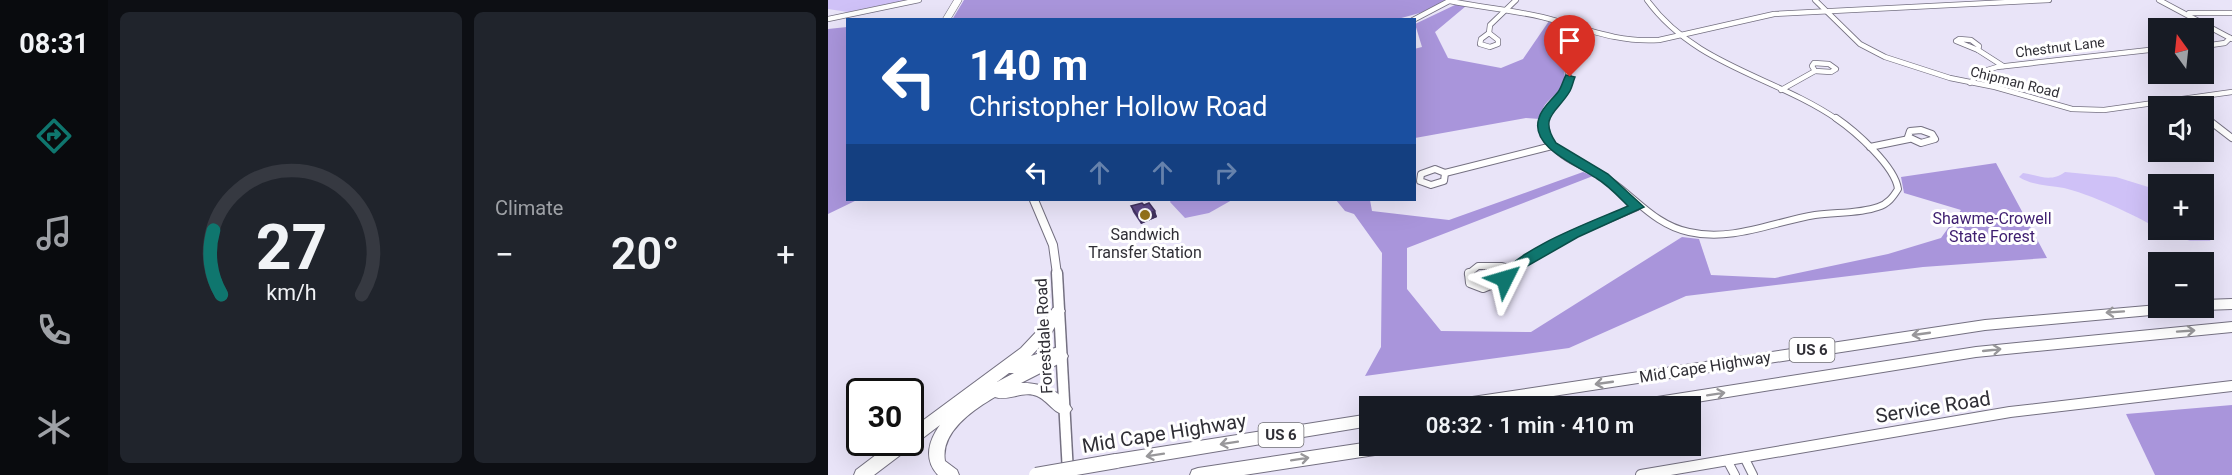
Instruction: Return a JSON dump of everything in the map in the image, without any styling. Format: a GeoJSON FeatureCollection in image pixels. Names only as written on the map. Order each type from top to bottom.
{"type":"FeatureCollection","features":[{"type":"Feature","properties":{"kind":"highway"},"geometry":{"type":"LineString","coordinates":[[2214,305],[2232,304]]}},
{"type":"Feature","properties":{"kind":"highway","name":"Mid Cape Highway"},"geometry":{"type":"LineString","coordinates":[[1517,396],[1973,326],[2148,310]]}},
{"type":"Feature","properties":{"kind":"highway"},"geometry":{"type":"LineString","coordinates":[[951,475],[941,469],[936,460],[937,444],[950,424],[979,394],[1033,346],[1059,311]]}},
{"type":"Feature","properties":{"kind":"highway","name":"Mid Cape Highway"},"geometry":{"type":"LineString","coordinates":[[1701,396],[1976,352],[2135,334],[2232,327]]}},
{"type":"Feature","properties":{"kind":"highway"},"geometry":{"type":"LineString","coordinates":[[924,430],[979,394],[1061,354]]}},
{"type":"Feature","properties":{"kind":"highway"},"geometry":{"type":"LineString","coordinates":[[979,394],[1030,388],[1046,392],[1064,409]]}},
{"type":"Feature","properties":{"kind":"highway","name":"Mid Cape Highway"},"geometry":{"type":"LineString","coordinates":[[1036,475],[1359,422]]}},
{"type":"Feature","properties":{"kind":"highway","name":"US 6"},"geometry":{"type":"LineString","coordinates":[[1198,475],[1359,450]]}},
{"type":"Feature","properties":{"kind":"highway"},"geometry":{"type":"LineString","coordinates":[[862,475],[887,456]]}},
{"type":"Feature","properties":{"kind":"main road"},"geometry":{"type":"LineString","coordinates":[[947,18],[958,0]]}},
{"type":"Feature","properties":{"kind":"main road","name":"Forestdale Road"},"geometry":{"type":"LineString","coordinates":[[1034,201],[1053,245],[1058,284],[1069,475]]}},
{"type":"Feature","properties":{"kind":"street"},"geometry":{"type":"LineString","coordinates":[[828,19],[919,0]]}},
{"type":"Feature","properties":{"kind":"street"},"geometry":{"type":"LineString","coordinates":[[1416,18],[1451,0],[1543,18],[1602,38],[1647,42],[1765,15],[2049,0]]}},
{"type":"Feature","properties":{"kind":"street"},"geometry":{"type":"LineString","coordinates":[[1489,33],[1490,26],[1516,0]]}},
{"type":"Feature","properties":{"kind":"street"},"geometry":{"type":"LineString","coordinates":[[1576,29],[1563,38],[1561,45],[1570,82],[1550,107],[1544,119],[1543,128],[1552,146],[1603,177],[1637,207],[1672,227],[1687,232],[1711,235],[1742,232],[1815,215],[1873,209],[1893,198],[1898,189],[1896,178],[1870,147],[1826,111],[1713,56],[1657,18],[1647,0]]}},
{"type":"Feature","properties":{"kind":"street","name":"Chipman Road"},"geometry":{"type":"LineString","coordinates":[[1815,0],[1854,39],[1869,50],[1938,75],[2077,110],[2104,110],[2148,104]]}},
{"type":"Feature","properties":{"kind":"street"},"geometry":{"type":"LineString","coordinates":[[2159,0],[2231,38],[2225,43],[2214,45]]}},
{"type":"Feature","properties":{"kind":"street"},"geometry":{"type":"LineString","coordinates":[[2183,13],[2232,13]]}},
{"type":"Feature","properties":{"kind":"street"},"geometry":{"type":"LineString","coordinates":[[1978,50],[2003,66]]}},
{"type":"Feature","properties":{"kind":"street","name":"Chestnut Lane"},"geometry":{"type":"LineString","coordinates":[[1970,83],[1981,72],[2003,66],[2148,50]]}},
{"type":"Feature","properties":{"kind":"street"},"geometry":{"type":"LineString","coordinates":[[1781,90],[1815,70]]}},
{"type":"Feature","properties":{"kind":"street","name":"Chipman Road"},"geometry":{"type":"LineString","coordinates":[[2205,96],[2232,92]]}},
{"type":"Feature","properties":{"kind":"street"},"geometry":{"type":"LineString","coordinates":[[2214,124],[2232,138]]}},
{"type":"Feature","properties":{"kind":"street"},"geometry":{"type":"LineString","coordinates":[[1870,147],[1909,139]]}},
{"type":"Feature","properties":{"kind":"street"},"geometry":{"type":"LineString","coordinates":[[1445,173],[1552,146]]}},
{"type":"Feature","properties":{"kind":"street"},"geometry":{"type":"LineString","coordinates":[[1512,269],[1502,266],[1478,266],[1468,274],[1468,279],[1477,287],[1490,287],[1505,279],[1512,269],[1574,234],[1637,207]]}},
{"type":"Feature","properties":{"kind":"street","name":"Service Road"},"geometry":{"type":"LineString","coordinates":[[1641,475],[2073,403],[2232,386]]}},
{"type":"Feature","properties":{"kind":"street"},"geometry":{"type":"LineString","coordinates":[[1744,457],[1753,475]]}},
{"type":"Feature","properties":{"kind":"street"},"geometry":{"type":"LineString","coordinates":[[1727,460],[1735,475]]}},
{"type":"Feature","properties":{"kind":"shaded area"},"geometry":{"type":"Polygon","coordinates":[[[828,0],[908,0],[848,12],[828,9],[828,0]]]}},
{"type":"Feature","properties":{"kind":"shaded area"},"geometry":{"type":"Polygon","coordinates":[[[2065,172],[2116,177],[2148,187],[2148,223],[2086,195],[2064,188],[2035,184],[2019,177],[2023,173],[2049,178],[2065,172]]]}},
{"type":"Feature","properties":{"kind":"shaded area"},"geometry":{"type":"Polygon","coordinates":[[[1230,201],[1209,213],[1185,218],[1170,202],[1230,201]]]}},
{"type":"Feature","properties":{"kind":"green space"},"geometry":{"type":"Polygon","coordinates":[[[964,0],[1447,0],[1427,11],[1401,18],[953,18],[964,0]]]}},
{"type":"Feature","properties":{"kind":"green space"},"geometry":{"type":"Polygon","coordinates":[[[1457,4],[1466,6],[1435,32],[1448,58],[1501,68],[1523,59],[1549,21],[1568,28],[1557,42],[1565,79],[1560,89],[1546,103],[1540,119],[1526,118],[1416,138],[1416,48],[1422,47],[1416,24],[1457,4]]]}},
{"type":"Feature","properties":{"kind":"green space"},"geometry":{"type":"Polygon","coordinates":[[[846,27],[846,201],[855,201],[828,214],[828,29],[846,27]]]}},
{"type":"Feature","properties":{"kind":"green space","name":"Shawme-Crowell State Forest"},"geometry":{"type":"Polygon","coordinates":[[[1996,163],[2047,258],[1923,267],[1686,296],[1569,348],[1365,376],[1381,347],[1382,253],[1354,214],[1345,211],[1337,201],[1370,201],[1372,211],[1449,220],[1583,172],[1593,176],[1407,248],[1407,289],[1441,331],[1531,332],[1682,237],[1699,239],[1711,275],[1775,278],[1888,254],[1941,238],[1961,210],[1904,193],[1901,177],[1996,163]]]}},
{"type":"Feature","properties":{"kind":"green space"},"geometry":{"type":"Polygon","coordinates":[[[2232,405],[2232,475],[2155,475],[2126,414],[2232,405]]]}},
{"type":"Feature","properties":{"kind":"building"},"geometry":{"type":"Polygon","coordinates":[[[1142,203],[1144,205],[1149,203],[1155,211],[1139,218],[1131,206],[1142,203]]]}},
{"type":"Feature","properties":{"kind":"place","name":"Sandwich Transfer Station"},"geometry":{"type":"Point","coordinates":[1145,215]}},
{"type":"Feature","properties":{"kind":"route"},"geometry":{"type":"LineString","coordinates":[[1505,279],[1512,269],[1574,234],[1637,207],[1622,191],[1552,146],[1546,137],[1543,128],[1544,119],[1550,107],[1565,91],[1570,77]]}}]}
